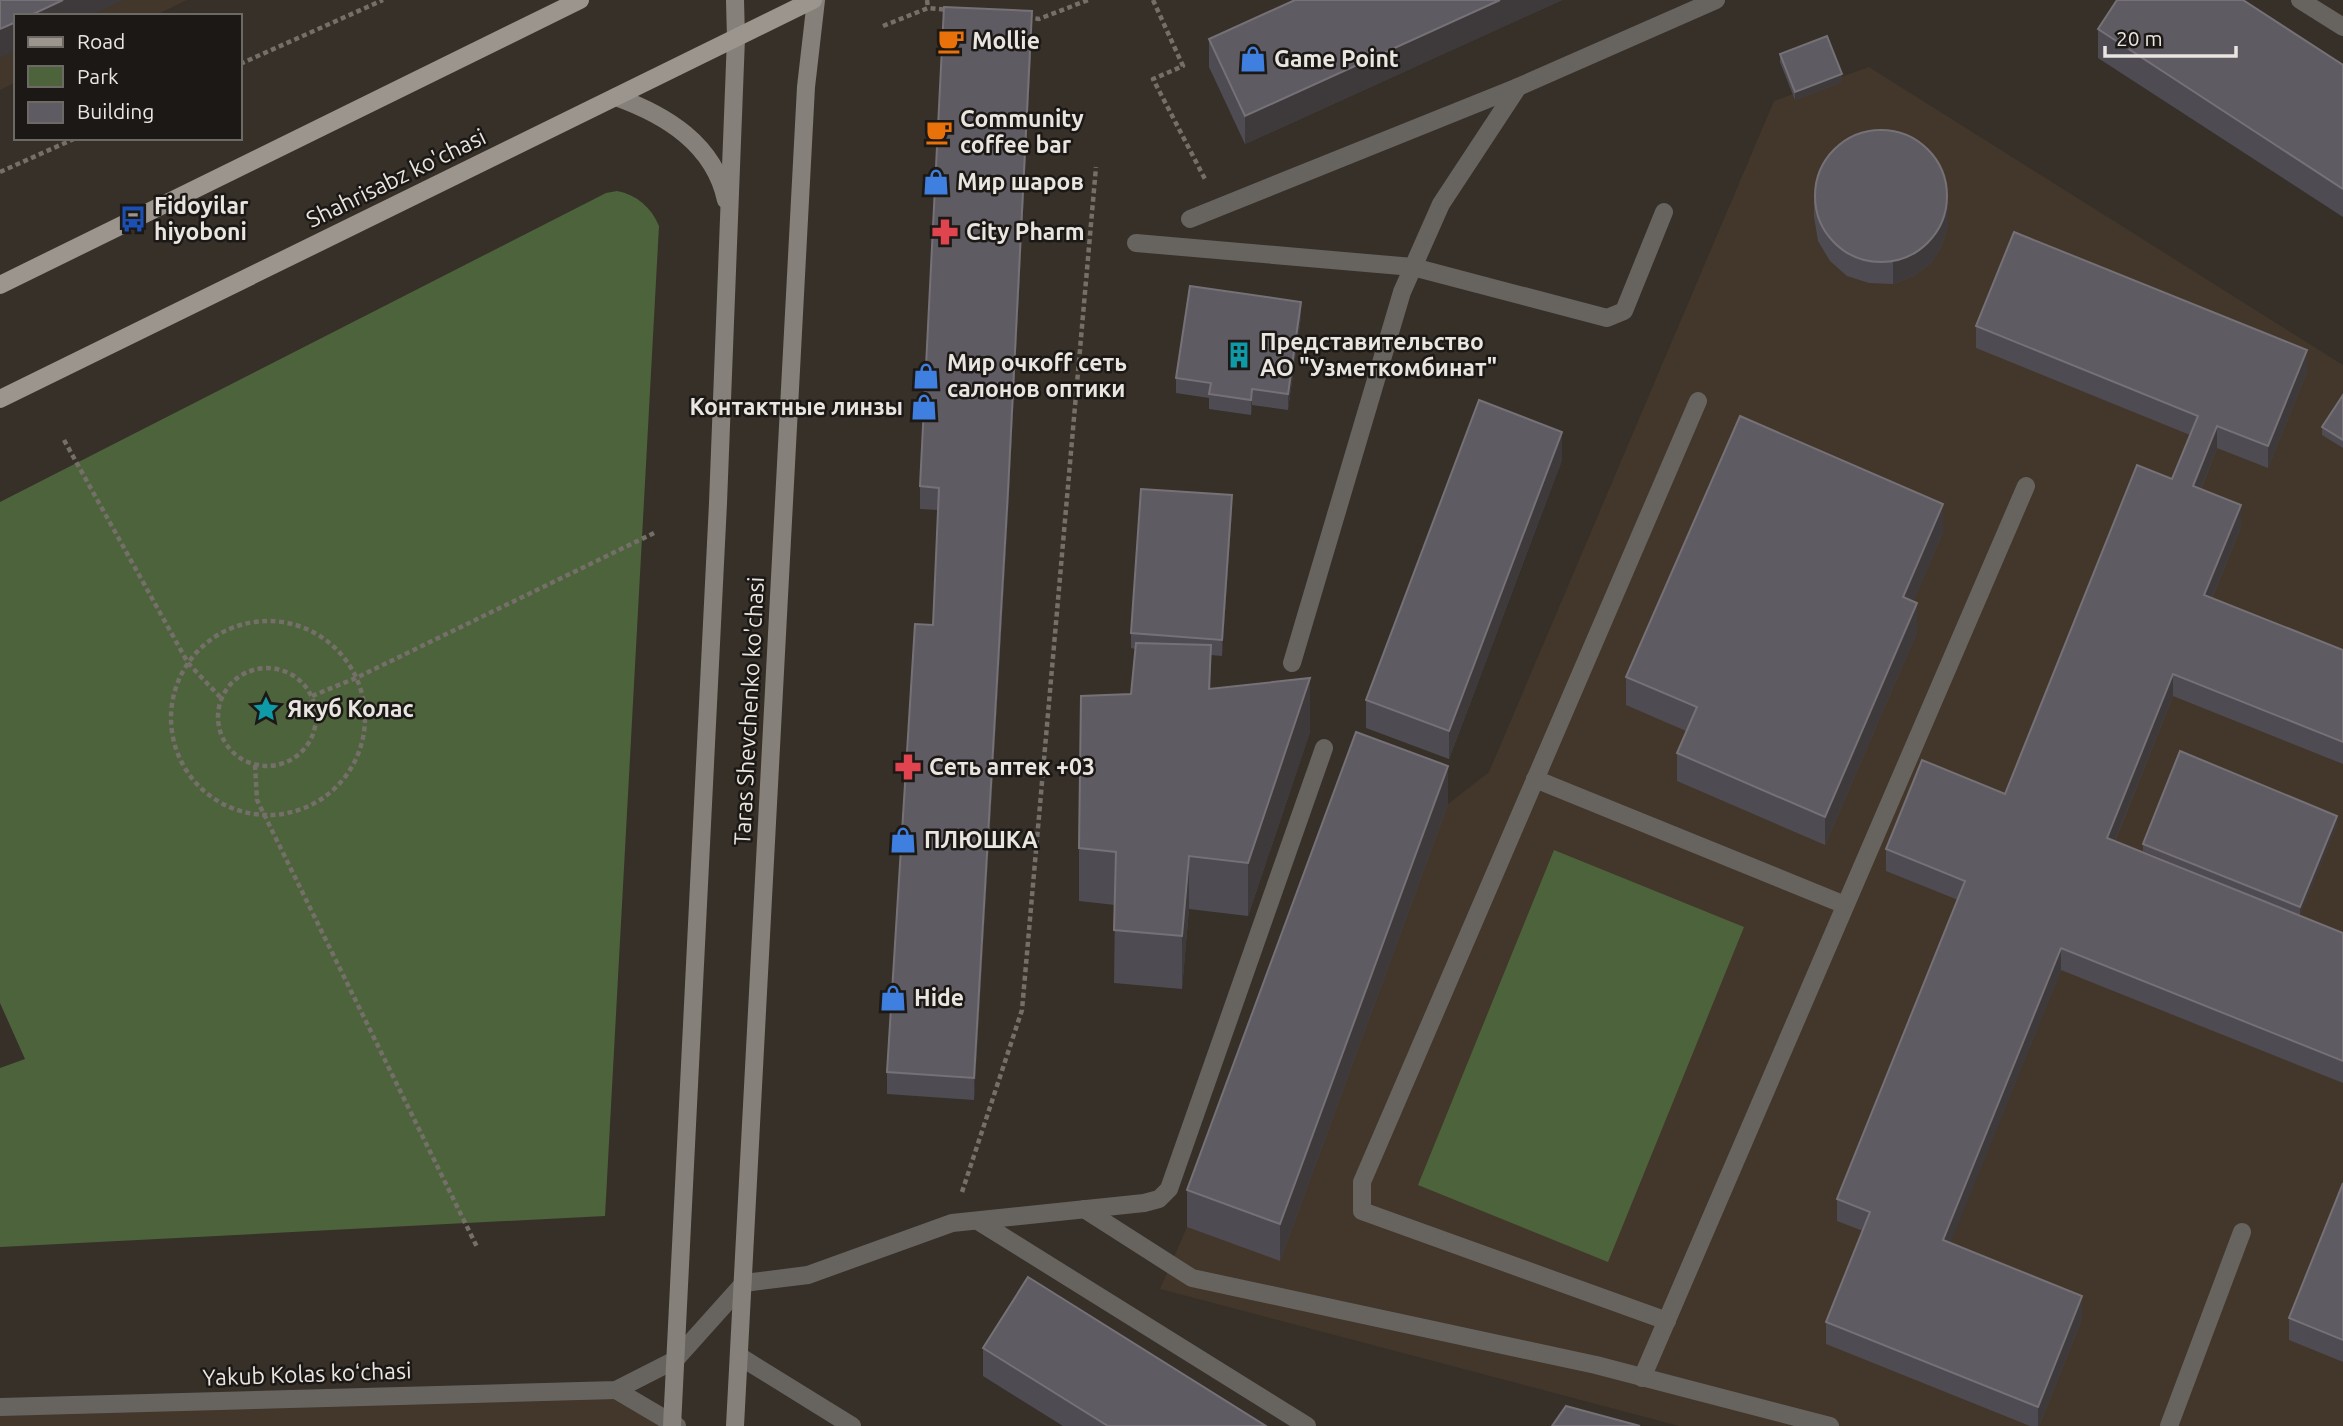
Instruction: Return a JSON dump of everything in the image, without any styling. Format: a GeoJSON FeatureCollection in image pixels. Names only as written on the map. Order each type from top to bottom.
{"type":"FeatureCollection","features":[{"type":"Feature","properties":{"kind":"main road"},"geometry":{"type":"LineString","coordinates":[[0,285],[580,0]]}},
{"type":"Feature","properties":{"kind":"main road","name":"Taras Shevchenko ko'chasi"},"geometry":{"type":"LineString","coordinates":[[674,1425],[718,503],[736,38],[735,0]]}},
{"type":"Feature","properties":{"kind":"main road","name":"Taras Shevchenko ko'chasi"},"geometry":{"type":"LineString","coordinates":[[736,1426],[806,87],[815,0]]}},
{"type":"Feature","properties":{"kind":"main road","name":"Shahrisabz ko'chasi"},"geometry":{"type":"LineString","coordinates":[[0,399],[815,0]]}},
{"type":"Feature","properties":{"kind":"main road","name":"Taras Shevchenko ko'chasi"},"geometry":{"type":"LineString","coordinates":[[616,97],[656,114],[690,137],[706,155],[717,176],[725,195],[729,216]]}},
{"type":"Feature","properties":{"kind":"street"},"geometry":{"type":"LineString","coordinates":[[1190,219],[1518,87],[1716,0]]}},
{"type":"Feature","properties":{"kind":"street"},"geometry":{"type":"LineString","coordinates":[[2300,0],[2343,27]]}},
{"type":"Feature","properties":{"kind":"street"},"geometry":{"type":"LineString","coordinates":[[1292,663],[1402,292],[1441,204],[1518,87]]}},
{"type":"Feature","properties":{"kind":"street"},"geometry":{"type":"LineString","coordinates":[[1136,243],[1413,267],[1607,318],[1624,311],[1664,212]]}},
{"type":"Feature","properties":{"kind":"street"},"geometry":{"type":"LineString","coordinates":[[1667,1321],[1362,1210],[1362,1182],[1698,401]]}},
{"type":"Feature","properties":{"kind":"street"},"geometry":{"type":"LineString","coordinates":[[1642,1378],[2026,486]]}},
{"type":"Feature","properties":{"kind":"street"},"geometry":{"type":"LineString","coordinates":[[744,1283],[808,1275],[952,1223],[1144,1203],[1159,1199],[1168,1189],[1324,748]]}},
{"type":"Feature","properties":{"kind":"street"},"geometry":{"type":"LineString","coordinates":[[1535,779],[1845,905]]}},
{"type":"Feature","properties":{"kind":"street"},"geometry":{"type":"LineString","coordinates":[[1084,1209],[1192,1278],[1596,1366],[1830,1426]]}},
{"type":"Feature","properties":{"kind":"street"},"geometry":{"type":"LineString","coordinates":[[978,1221],[1307,1426]]}},
{"type":"Feature","properties":{"kind":"street"},"geometry":{"type":"LineString","coordinates":[[2169,1426],[2242,1231]]}},
{"type":"Feature","properties":{"kind":"street","name":"Yakub Kolas koʻchasi"},"geometry":{"type":"LineString","coordinates":[[0,1407],[616,1390],[675,1360],[744,1283]]}},
{"type":"Feature","properties":{"kind":"street"},"geometry":{"type":"LineString","coordinates":[[739,1356],[852,1426]]}},
{"type":"Feature","properties":{"kind":"street"},"geometry":{"type":"LineString","coordinates":[[616,1390],[674,1425]]}},
{"type":"Feature","properties":{"kind":"path"},"geometry":{"type":"LineString","coordinates":[[242,63],[383,0]]}},
{"type":"Feature","properties":{"kind":"path"},"geometry":{"type":"LineString","coordinates":[[927,0],[928,8]]}},
{"type":"Feature","properties":{"kind":"path"},"geometry":{"type":"LineString","coordinates":[[1025,17],[1039,19],[1088,0]]}},
{"type":"Feature","properties":{"kind":"path"},"geometry":{"type":"LineString","coordinates":[[1153,0],[1183,66],[1153,79],[1220,208]]}},
{"type":"Feature","properties":{"kind":"path"},"geometry":{"type":"LineString","coordinates":[[883,26],[928,8],[955,11]]}},
{"type":"Feature","properties":{"kind":"path"},"geometry":{"type":"LineString","coordinates":[[0,173],[72,140]]}},
{"type":"Feature","properties":{"kind":"path"},"geometry":{"type":"LineString","coordinates":[[952,1223],[1021,1010],[1096,167]]}},
{"type":"Feature","properties":{"kind":"path"},"geometry":{"type":"LineString","coordinates":[[64,440],[188,663],[220,697]]}},
{"type":"Feature","properties":{"kind":"path"},"geometry":{"type":"LineString","coordinates":[[312,696],[654,533]]}},
{"type":"Feature","properties":{"kind":"path"},"geometry":{"type":"LineString","coordinates":[[264,621],[295,625],[322,638],[344,658],[356,677],[365,708],[364,731],[358,754],[347,775],[331,792],[311,805],[288,813],[265,815],[239,811],[215,800],[195,784],[181,762],[172,738],[170,712],[176,686],[188,663],[208,641],[235,627],[264,621]]}},
{"type":"Feature","properties":{"kind":"path"},"geometry":{"type":"LineString","coordinates":[[260,667],[276,668],[304,683],[312,696],[317,712],[316,727],[310,742],[300,755],[286,763],[255,765],[239,758],[227,746],[219,732],[217,715],[220,697],[230,683],[243,673],[260,667]]}},
{"type":"Feature","properties":{"kind":"path"},"geometry":{"type":"LineString","coordinates":[[255,765],[257,800],[477,1247]]}},
{"type":"Feature","properties":{"kind":"shaded area"},"geometry":{"type":"Polygon","coordinates":[[[0,0],[187,0],[158,14],[14,14],[14,83],[0,90],[0,0]]]}},
{"type":"Feature","properties":{"kind":"shaded area"},"geometry":{"type":"Polygon","coordinates":[[[1869,67],[2343,365],[2343,1426],[1679,1426],[1160,1289],[1187,1227],[1448,804],[1489,772],[1774,101],[1869,67]]]}},
{"type":"Feature","properties":{"kind":"shaded area"},"geometry":{"type":"Polygon","coordinates":[[[616,1390],[672,1426],[0,1426],[0,1407],[616,1390]]]}},
{"type":"Feature","properties":{"kind":"green space"},"geometry":{"type":"Polygon","coordinates":[[[617,191],[631,195],[642,203],[659,226],[605,1216],[0,1247],[0,1068],[25,1059],[0,1003],[0,502],[606,193],[617,191]]]}},
{"type":"Feature","properties":{"kind":"green space"},"geometry":{"type":"Polygon","coordinates":[[[1554,850],[1744,927],[1608,1262],[1418,1185],[1554,850]]]}},
{"type":"Feature","properties":{"kind":"building"},"geometry":{"type":"Polygon","coordinates":[[[0,0],[63,0],[33,14],[14,14],[14,23],[0,29],[0,0]]]}},
{"type":"Feature","properties":{"kind":"building"},"geometry":{"type":"Polygon","coordinates":[[[1295,0],[1500,0],[1245,116],[1209,39],[1295,0]]]}},
{"type":"Feature","properties":{"kind":"building"},"geometry":{"type":"Polygon","coordinates":[[[2117,0],[2243,0],[2343,65],[2343,189],[2098,29],[2117,0]]]}},
{"type":"Feature","properties":{"kind":"building"},"geometry":{"type":"Polygon","coordinates":[[[944,7],[1032,11],[974,1078],[887,1072],[915,624],[933,625],[939,488],[920,486],[944,7]]]}},
{"type":"Feature","properties":{"kind":"building"},"geometry":{"type":"Polygon","coordinates":[[[1827,36],[1842,74],[1795,92],[1780,54],[1827,36]]]}},
{"type":"Feature","properties":{"kind":"building"},"geometry":{"type":"Polygon","coordinates":[[[1881,130],[1906,135],[1928,149],[1942,171],[1947,196],[1942,221],[1928,243],[1906,257],[1881,262],[1856,257],[1834,243],[1820,221],[1815,196],[1820,171],[1834,149],[1856,135],[1881,130]]]}},
{"type":"Feature","properties":{"kind":"building"},"geometry":{"type":"Polygon","coordinates":[[[2014,232],[2307,350],[2268,446],[2217,426],[2193,486],[2241,505],[2204,595],[2343,650],[2343,742],[2173,674],[2107,838],[2343,933],[2343,1061],[2061,948],[1943,1240],[2082,1296],[2038,1407],[1826,1322],[1870,1212],[1837,1199],[1965,881],[1886,849],[1922,760],[2005,794],[2137,465],[2172,479],[2198,416],[1976,326],[2014,232]]]}},
{"type":"Feature","properties":{"kind":"building","name":"Представительство АО \"Узметкомбинат\""},"geometry":{"type":"Polygon","coordinates":[[[1190,286],[1301,302],[1288,394],[1252,389],[1251,400],[1209,394],[1211,383],[1176,378],[1190,286]]]}},
{"type":"Feature","properties":{"kind":"building"},"geometry":{"type":"Polygon","coordinates":[[[2343,395],[2343,440],[2322,427],[2343,395]]]}},
{"type":"Feature","properties":{"kind":"building"},"geometry":{"type":"Polygon","coordinates":[[[1479,400],[1562,432],[1449,731],[1366,700],[1479,400]]]}},
{"type":"Feature","properties":{"kind":"building"},"geometry":{"type":"Polygon","coordinates":[[[1740,416],[1943,504],[1903,597],[1917,603],[1825,817],[1677,753],[1697,707],[1626,677],[1740,416]]]}},
{"type":"Feature","properties":{"kind":"building"},"geometry":{"type":"Polygon","coordinates":[[[1141,489],[1232,495],[1222,640],[1131,633],[1141,489]]]}},
{"type":"Feature","properties":{"kind":"building"},"geometry":{"type":"Polygon","coordinates":[[[1136,643],[1211,645],[1209,689],[1310,678],[1248,863],[1189,856],[1182,936],[1114,930],[1116,852],[1079,848],[1081,696],[1131,694],[1136,643]]]}},
{"type":"Feature","properties":{"kind":"building"},"geometry":{"type":"Polygon","coordinates":[[[1356,732],[1448,766],[1280,1224],[1187,1190],[1356,732]]]}},
{"type":"Feature","properties":{"kind":"building"},"geometry":{"type":"Polygon","coordinates":[[[2180,751],[2337,816],[2300,907],[2143,844],[2180,751]]]}},
{"type":"Feature","properties":{"kind":"building"},"geometry":{"type":"Polygon","coordinates":[[[2343,1183],[2343,1340],[2289,1318],[2343,1183]]]}},
{"type":"Feature","properties":{"kind":"building"},"geometry":{"type":"Polygon","coordinates":[[[1028,1277],[1266,1426],[1108,1426],[983,1348],[1028,1277]]]}},
{"type":"Feature","properties":{"kind":"building"},"geometry":{"type":"Polygon","coordinates":[[[1566,1406],[1640,1426],[1552,1426],[1566,1406]]]}},
{"type":"Feature","properties":{"kind":"place","name":"Mollie"},"geometry":{"type":"Point","coordinates":[951,41]}},
{"type":"Feature","properties":{"kind":"place","name":"Game Point"},"geometry":{"type":"Point","coordinates":[1253,59]}},
{"type":"Feature","properties":{"kind":"place","name":"Community coffee bar"},"geometry":{"type":"Point","coordinates":[939,132]}},
{"type":"Feature","properties":{"kind":"place","name":"Мир шаров"},"geometry":{"type":"Point","coordinates":[936,182]}},
{"type":"Feature","properties":{"kind":"place","name":"Fidoyilar hiyoboni"},"geometry":{"type":"Point","coordinates":[133,219]}},
{"type":"Feature","properties":{"kind":"place","name":"City Pharm"},"geometry":{"type":"Point","coordinates":[945,232]}},
{"type":"Feature","properties":{"kind":"place","name":"Представительство АО \"Узметкомбинат\""},"geometry":{"type":"Point","coordinates":[1239,355]}},
{"type":"Feature","properties":{"kind":"place","name":"Мир очкоff сеть салонов оптики"},"geometry":{"type":"Point","coordinates":[926,376]}},
{"type":"Feature","properties":{"kind":"place","name":"Контактные линзы"},"geometry":{"type":"Point","coordinates":[924,407]}},
{"type":"Feature","properties":{"kind":"place","name":"Якуб Колас"},"geometry":{"type":"Point","coordinates":[266,709]}},
{"type":"Feature","properties":{"kind":"place","name":"Сеть аптек +03"},"geometry":{"type":"Point","coordinates":[908,767]}},
{"type":"Feature","properties":{"kind":"place","name":"ПЛЮШКА"},"geometry":{"type":"Point","coordinates":[903,840]}},
{"type":"Feature","properties":{"kind":"place","name":"Hide"},"geometry":{"type":"Point","coordinates":[893,998]}}]}
